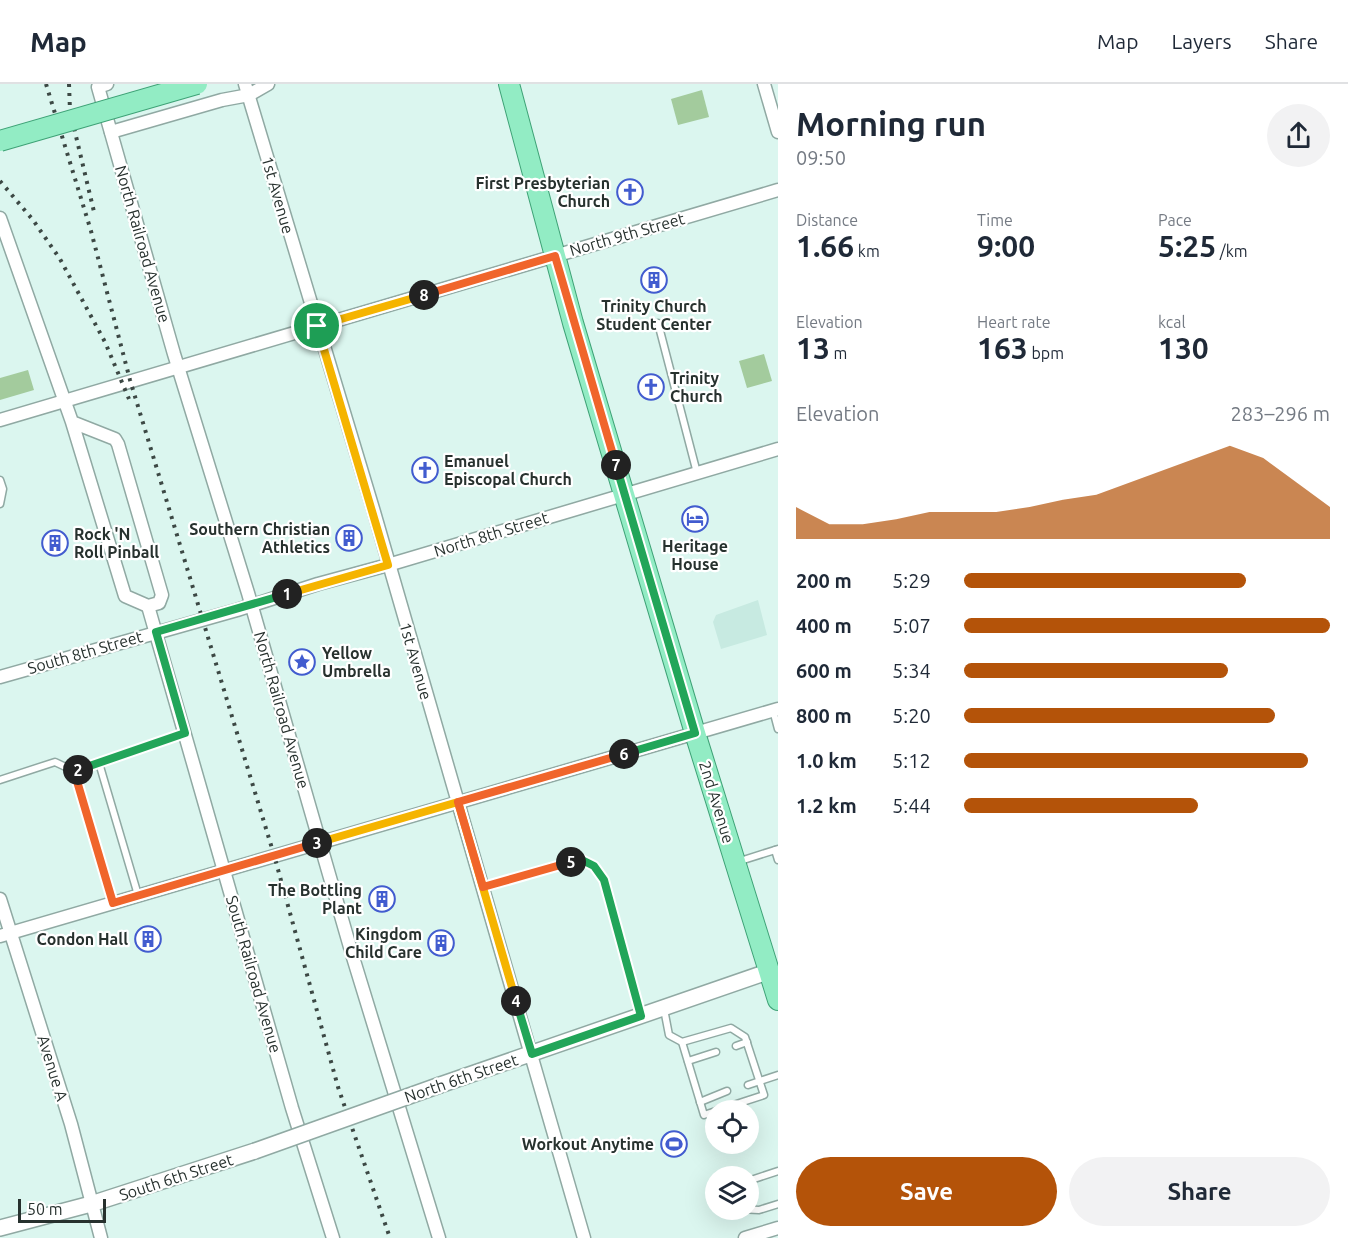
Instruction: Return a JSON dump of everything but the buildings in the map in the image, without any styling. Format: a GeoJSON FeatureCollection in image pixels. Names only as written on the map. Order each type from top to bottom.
{"type":"FeatureCollection","features":[{"type":"Feature","properties":{"kind":"main road"},"geometry":{"type":"LineString","coordinates":[[0,141],[196,84]]}},
{"type":"Feature","properties":{"kind":"main road","name":"2nd Avenue"},"geometry":{"type":"LineString","coordinates":[[508,84],[555,256],[695,733],[736,862],[774,970],[778,1000]]}},
{"type":"Feature","properties":{"kind":"street"},"geometry":{"type":"LineString","coordinates":[[111,132],[222,100],[247,89],[268,84]]}},
{"type":"Feature","properties":{"kind":"street"},"geometry":{"type":"LineString","coordinates":[[764,84],[778,132]]}},
{"type":"Feature","properties":{"kind":"street","name":"North Railroad Avenue"},"geometry":{"type":"LineString","coordinates":[[102,86],[111,132],[178,367],[252,605],[320,843],[439,1238]]}},
{"type":"Feature","properties":{"kind":"street","name":"1st Avenue"},"geometry":{"type":"LineString","coordinates":[[247,89],[532,1054],[584,1238]]}},
{"type":"Feature","properties":{"kind":"street","name":"North 9th Street"},"geometry":{"type":"LineString","coordinates":[[0,420],[778,190]]}},
{"type":"Feature","properties":{"kind":"street"},"geometry":{"type":"LineString","coordinates":[[0,218],[66,399],[72,422],[125,596],[148,606],[159,603],[162,595],[118,444],[115,439],[72,422]]}},
{"type":"Feature","properties":{"kind":"street","name":"North 8th Street"},"geometry":{"type":"LineString","coordinates":[[204,619],[778,449]]}},
{"type":"Feature","properties":{"kind":"street","name":"South Railroad Avenue"},"geometry":{"type":"LineString","coordinates":[[148,606],[292,1108],[333,1238]]}},
{"type":"Feature","properties":{"kind":"street","name":"South 8th Street"},"geometry":{"type":"LineString","coordinates":[[0,677],[204,619]]}},
{"type":"Feature","properties":{"kind":"street"},"geometry":{"type":"LineString","coordinates":[[5,934],[775,710]]}},
{"type":"Feature","properties":{"kind":"street","name":"Avenue A"},"geometry":{"type":"LineString","coordinates":[[0,899],[5,934],[71,1124],[101,1238]]}},
{"type":"Feature","properties":{"kind":"street","name":"North 6th Street"},"geometry":{"type":"LineString","coordinates":[[349,1117],[774,970]]}},
{"type":"Feature","properties":{"kind":"street","name":"South 6th Street"},"geometry":{"type":"LineString","coordinates":[[0,1228],[91,1204],[255,1151],[349,1117]]}},
{"type":"Feature","properties":{"kind":"street"},"geometry":{"type":"LineString","coordinates":[[745,1238],[778,1228]]}},
{"type":"Feature","properties":{"kind":"lane"},"geometry":{"type":"LineString","coordinates":[[658,323],[697,473]]}},
{"type":"Feature","properties":{"kind":"lane"},"geometry":{"type":"LineString","coordinates":[[0,480],[3,489],[0,504]]}},
{"type":"Feature","properties":{"kind":"lane"},"geometry":{"type":"LineString","coordinates":[[775,710],[778,729]]}},
{"type":"Feature","properties":{"kind":"lane"},"geometry":{"type":"LineString","coordinates":[[0,780],[55,762],[74,771],[185,733]]}},
{"type":"Feature","properties":{"kind":"lane"},"geometry":{"type":"LineString","coordinates":[[99,763],[138,895]]}},
{"type":"Feature","properties":{"kind":"lane"},"geometry":{"type":"LineString","coordinates":[[74,771],[113,903]]}},
{"type":"Feature","properties":{"kind":"lane"},"geometry":{"type":"LineString","coordinates":[[736,862],[777,850],[778,860]]}},
{"type":"Feature","properties":{"kind":"lane"},"geometry":{"type":"LineString","coordinates":[[483,887],[580,859],[594,866],[604,880],[641,1016]]}},
{"type":"Feature","properties":{"kind":"lane"},"geometry":{"type":"LineString","coordinates":[[664,1008],[669,1035],[682,1042],[705,1114]]}},
{"type":"Feature","properties":{"kind":"lane"},"geometry":{"type":"LineString","coordinates":[[682,1042],[731,1028],[745,1037],[764,1095],[748,1100]]}},
{"type":"Feature","properties":{"kind":"lane"},"geometry":{"type":"LineString","coordinates":[[736,1046],[747,1042]]}},
{"type":"Feature","properties":{"kind":"lane"},"geometry":{"type":"LineString","coordinates":[[688,1061],[716,1052]]}},
{"type":"Feature","properties":{"kind":"lane"},"geometry":{"type":"LineString","coordinates":[[748,1085],[778,1075]]}},
{"type":"Feature","properties":{"kind":"lane"},"geometry":{"type":"LineString","coordinates":[[700,1102],[727,1091]]}},
{"type":"Feature","properties":{"kind":"lane"},"geometry":{"type":"LineString","coordinates":[[759,1177],[778,1171]]}},
{"type":"Feature","properties":{"kind":"lane"},"geometry":{"type":"LineString","coordinates":[[759,1210],[778,1204]]}},
{"type":"Feature","properties":{"kind":"shaded area"},"geometry":{"type":"Polygon","coordinates":[[[758,600],[767,635],[721,649],[713,622],[716,615],[758,600]]]}},
{"type":"Feature","properties":{"kind":"green space"},"geometry":{"type":"Polygon","coordinates":[[[702,90],[709,117],[678,125],[671,99],[702,90]]]}},
{"type":"Feature","properties":{"kind":"green space"},"geometry":{"type":"Polygon","coordinates":[[[764,354],[772,381],[747,388],[739,361],[764,354]]]}},
{"type":"Feature","properties":{"kind":"green space"},"geometry":{"type":"Polygon","coordinates":[[[28,370],[34,390],[0,400],[0,378],[28,370]]]}},
{"type":"Feature","properties":{"kind":"railway"},"geometry":{"type":"LineString","coordinates":[[46,84],[91,231],[130,380],[274,855],[338,1087],[390,1238]]}},
{"type":"Feature","properties":{"kind":"railway"},"geometry":{"type":"LineString","coordinates":[[69,84],[70,111],[95,216]]}},
{"type":"Feature","properties":{"kind":"railway"},"geometry":{"type":"LineString","coordinates":[[0,181],[33,220],[60,259],[105,342],[129,399]]}},
{"type":"Feature","properties":{"kind":"place","name":"First Presbyterian Church"},"geometry":{"type":"Point","coordinates":[630,192]}},
{"type":"Feature","properties":{"kind":"place","name":"Trinity Church Student Center"},"geometry":{"type":"Point","coordinates":[654,280]}},
{"type":"Feature","properties":{"kind":"place","name":"Trinity Church"},"geometry":{"type":"Point","coordinates":[651,387]}},
{"type":"Feature","properties":{"kind":"place","name":"Emanuel Episcopal Church"},"geometry":{"type":"Point","coordinates":[425,470]}},
{"type":"Feature","properties":{"kind":"place","name":"Heritage House"},"geometry":{"type":"Point","coordinates":[695,519]}},
{"type":"Feature","properties":{"kind":"place","name":"Southern Christian Athletics"},"geometry":{"type":"Point","coordinates":[349,538]}},
{"type":"Feature","properties":{"kind":"place","name":"Rock 'N Roll Pinball"},"geometry":{"type":"Point","coordinates":[55,543]}},
{"type":"Feature","properties":{"kind":"place","name":"Yellow Umbrella"},"geometry":{"type":"Point","coordinates":[302,662]}},
{"type":"Feature","properties":{"kind":"place","name":"The Bottling Plant"},"geometry":{"type":"Point","coordinates":[382,899]}},
{"type":"Feature","properties":{"kind":"place","name":"Condon Hall"},"geometry":{"type":"Point","coordinates":[148,939]}},
{"type":"Feature","properties":{"kind":"place","name":"Kingdom Child Care"},"geometry":{"type":"Point","coordinates":[441,943]}},
{"type":"Feature","properties":{"kind":"place","name":"Workout Anytime"},"geometry":{"type":"Point","coordinates":[674,1144]}},
{"type":"Feature","properties":{"kind":"route"},"geometry":{"type":"LineString","coordinates":[[317,326],[388,565],[156,632],[185,733],[74,771],[113,903],[458,802],[483,887],[532,1054],[641,1016],[604,880],[594,866],[580,859],[483,887],[463,820],[458,802],[695,733],[555,256],[317,326]]}}]}
